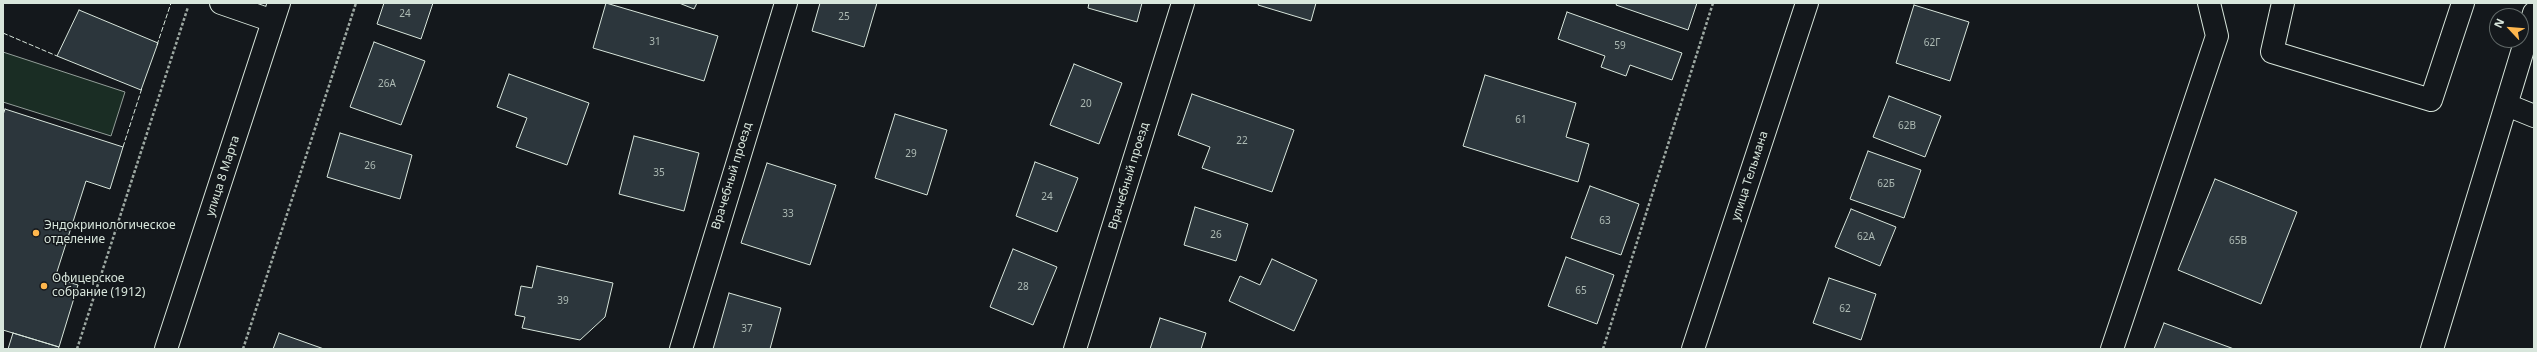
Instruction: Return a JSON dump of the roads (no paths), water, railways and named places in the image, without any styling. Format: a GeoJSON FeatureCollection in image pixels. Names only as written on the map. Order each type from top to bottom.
{"type":"FeatureCollection","features":[{"type":"Feature","properties":{"kind":"street"},"geometry":{"type":"LineString","coordinates":[[221,3],[276,12]]}},
{"type":"Feature","properties":{"kind":"street","name":"Врачебный проезд"},"geometry":{"type":"LineString","coordinates":[[681,349],[712,241],[786,3]]}},
{"type":"Feature","properties":{"kind":"street","name":"Врачебный проезд"},"geometry":{"type":"LineString","coordinates":[[1075,349],[1184,3]]}},
{"type":"Feature","properties":{"kind":"street","name":"улица Тельмана"},"geometry":{"type":"LineString","coordinates":[[1692,349],[1807,3]]}},
{"type":"Feature","properties":{"kind":"street"},"geometry":{"type":"LineString","coordinates":[[2112,349],[2217,36],[2209,3]]}},
{"type":"Feature","properties":{"kind":"street"},"geometry":{"type":"LineString","coordinates":[[2283,3],[2272,52],[2431,100],[2463,3]]}},
{"type":"Feature","properties":{"kind":"street","name":"улица 8 Марта"},"geometry":{"type":"LineString","coordinates":[[166,349],[276,12]]}},
{"type":"Feature","properties":{"kind":"street"},"geometry":{"type":"LineString","coordinates":[[2432,349],[2534,13]]}},
{"type":"Feature","properties":{"kind":"street"},"geometry":{"type":"LineString","coordinates":[[2507,105],[2534,116]]}},
{"type":"Feature","properties":{"kind":"place","name":"Эндокринологическое отделение"},"geometry":{"type":"Point","coordinates":[36,233]}},
{"type":"Feature","properties":{"kind":"place","name":"Офицерское собрание (1912)"},"geometry":{"type":"Point","coordinates":[44,286]}}]}
